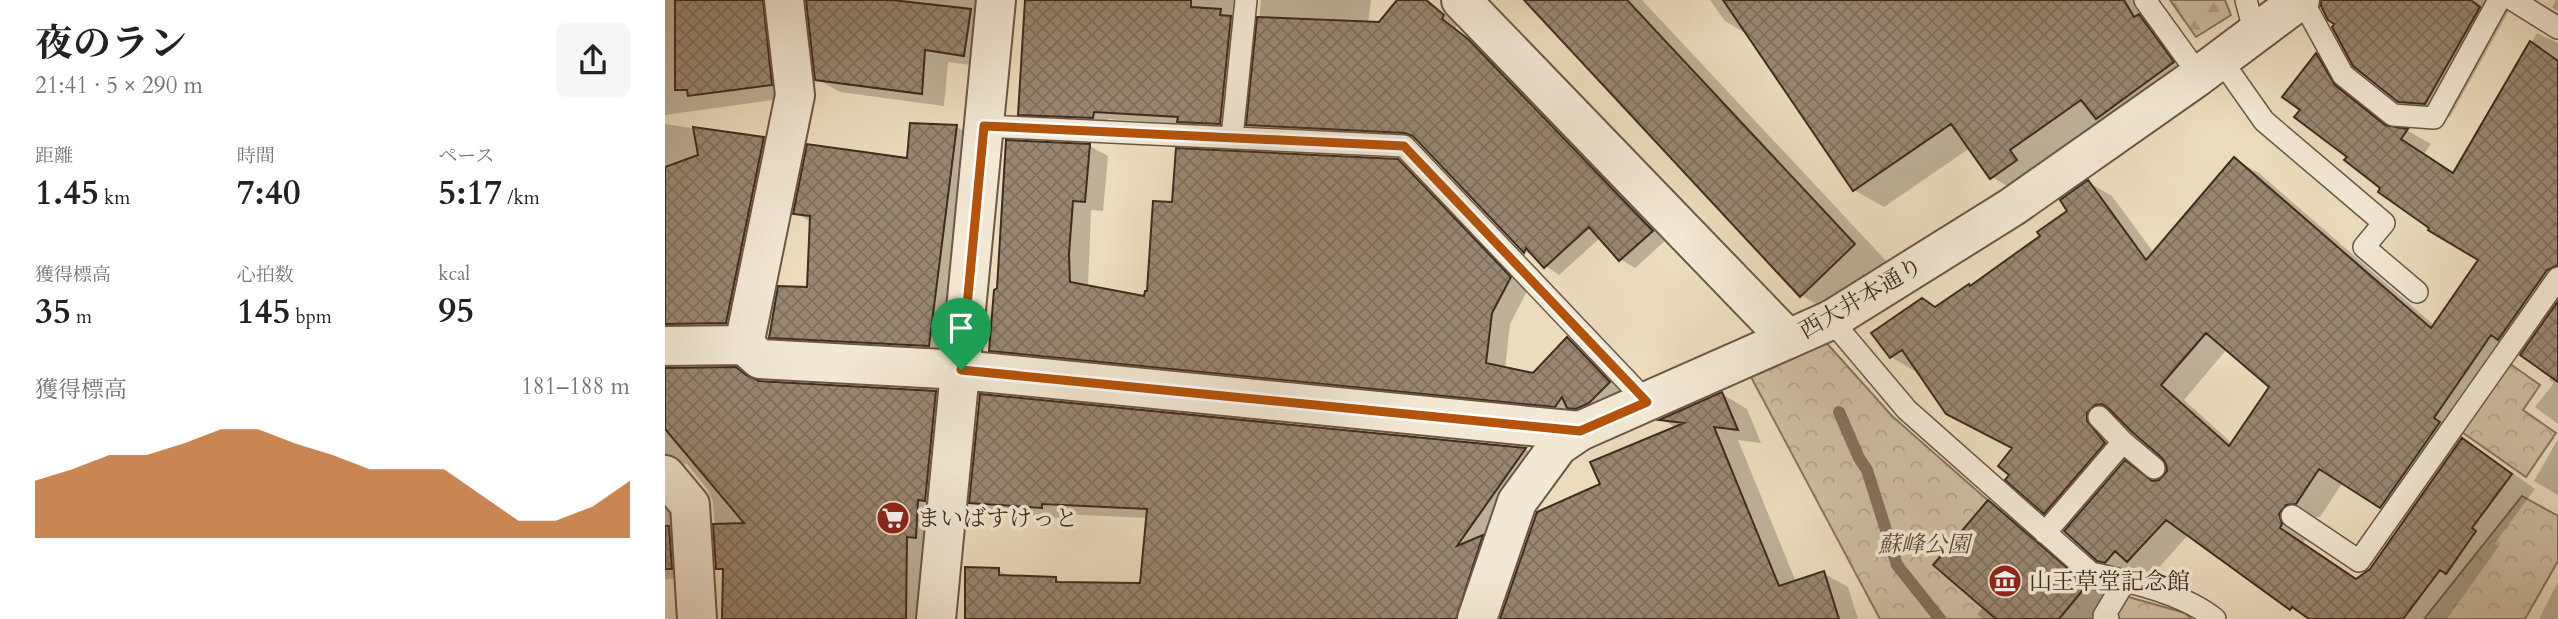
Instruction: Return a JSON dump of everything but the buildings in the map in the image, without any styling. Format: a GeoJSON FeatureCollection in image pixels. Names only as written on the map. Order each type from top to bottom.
{"type":"FeatureCollection","features":[{"type":"Feature","properties":{"kind":"street"},"geometry":{"type":"LineString","coordinates":[[744,345],[795,95],[785,0]]}},
{"type":"Feature","properties":{"kind":"street"},"geometry":{"type":"LineString","coordinates":[[936,619],[996,0]]}},
{"type":"Feature","properties":{"kind":"street"},"geometry":{"type":"LineString","coordinates":[[1461,0],[1788,339]]}},
{"type":"Feature","properties":{"kind":"street","name":"西大井本通り"},"geometry":{"type":"LineString","coordinates":[[1477,619],[1517,502],[1558,446],[1580,431],[1832,320],[2012,207],[2209,69],[2250,17],[2301,0]]}},
{"type":"Feature","properties":{"kind":"street"},"geometry":{"type":"LineString","coordinates":[[665,346],[744,345],[759,359],[961,370],[1580,431]]}},
{"type":"Feature","properties":{"kind":"street"},"geometry":{"type":"LineString","coordinates":[[665,475],[690,505],[697,619]]}},
{"type":"Feature","properties":{"kind":"lane"},"geometry":{"type":"LineString","coordinates":[[1232,138],[1246,0]]}},
{"type":"Feature","properties":{"kind":"lane"},"geometry":{"type":"LineString","coordinates":[[2145,0],[2189,61],[2209,69],[2264,121],[2384,223],[2364,247],[2417,292]]}},
{"type":"Feature","properties":{"kind":"lane"},"geometry":{"type":"LineString","coordinates":[[2301,0],[2343,75],[2393,115],[2434,118],[2499,0]]}},
{"type":"Feature","properties":{"kind":"lane"},"geometry":{"type":"LineString","coordinates":[[2513,0],[2558,28]]}},
{"type":"Feature","properties":{"kind":"lane"},"geometry":{"type":"LineString","coordinates":[[984,126],[1404,146],[1647,402]]}},
{"type":"Feature","properties":{"kind":"lane"},"geometry":{"type":"LineString","coordinates":[[2292,516],[2359,561],[2558,278]]}},
{"type":"Feature","properties":{"kind":"lane"},"geometry":{"type":"LineString","coordinates":[[1832,320],[1907,410],[2091,573],[2125,580],[2199,606],[2214,619]]}},
{"type":"Feature","properties":{"kind":"lane"},"geometry":{"type":"LineString","coordinates":[[2099,417],[2154,468]]}},
{"type":"Feature","properties":{"kind":"lane"},"geometry":{"type":"LineString","coordinates":[[2045,533],[2123,442]]}},
{"type":"Feature","properties":{"kind":"lane"},"geometry":{"type":"LineString","coordinates":[[2108,619],[2105,616],[2125,580]]}},
{"type":"Feature","properties":{"kind":"green space"},"geometry":{"type":"Polygon","coordinates":[[[2170,0],[2225,0],[2231,15],[2196,37],[2170,0]]]}},
{"type":"Feature","properties":{"kind":"green space","name":"蘇峰公園"},"geometry":{"type":"Polygon","coordinates":[[[1823,339],[1892,416],[2083,584],[2185,613],[2191,619],[1880,619],[1751,377],[1783,363],[1823,339]]]}},
{"type":"Feature","properties":{"kind":"green space"},"geometry":{"type":"Polygon","coordinates":[[[2506,361],[2540,385],[2523,410],[2556,433],[2526,477],[2459,430],[2506,361]]]}},
{"type":"Feature","properties":{"kind":"green space"},"geometry":{"type":"Polygon","coordinates":[[[2522,496],[2558,516],[2558,561],[2525,619],[2424,619],[2522,496]]]}},
{"type":"Feature","properties":{"kind":"waterway"},"geometry":{"type":"LineString","coordinates":[[1839,412],[1867,470],[1897,565],[1940,619]]}},
{"type":"Feature","properties":{"kind":"place","name":"まいばすけっと"},"geometry":{"type":"Point","coordinates":[893,518]}},
{"type":"Feature","properties":{"kind":"place","name":"山王草堂記念館"},"geometry":{"type":"Point","coordinates":[2005,581]}},
{"type":"Feature","properties":{"kind":"route"},"geometry":{"type":"LineString","coordinates":[[984,126],[1404,146],[1647,402],[1580,431],[961,370],[984,126]]}}]}
